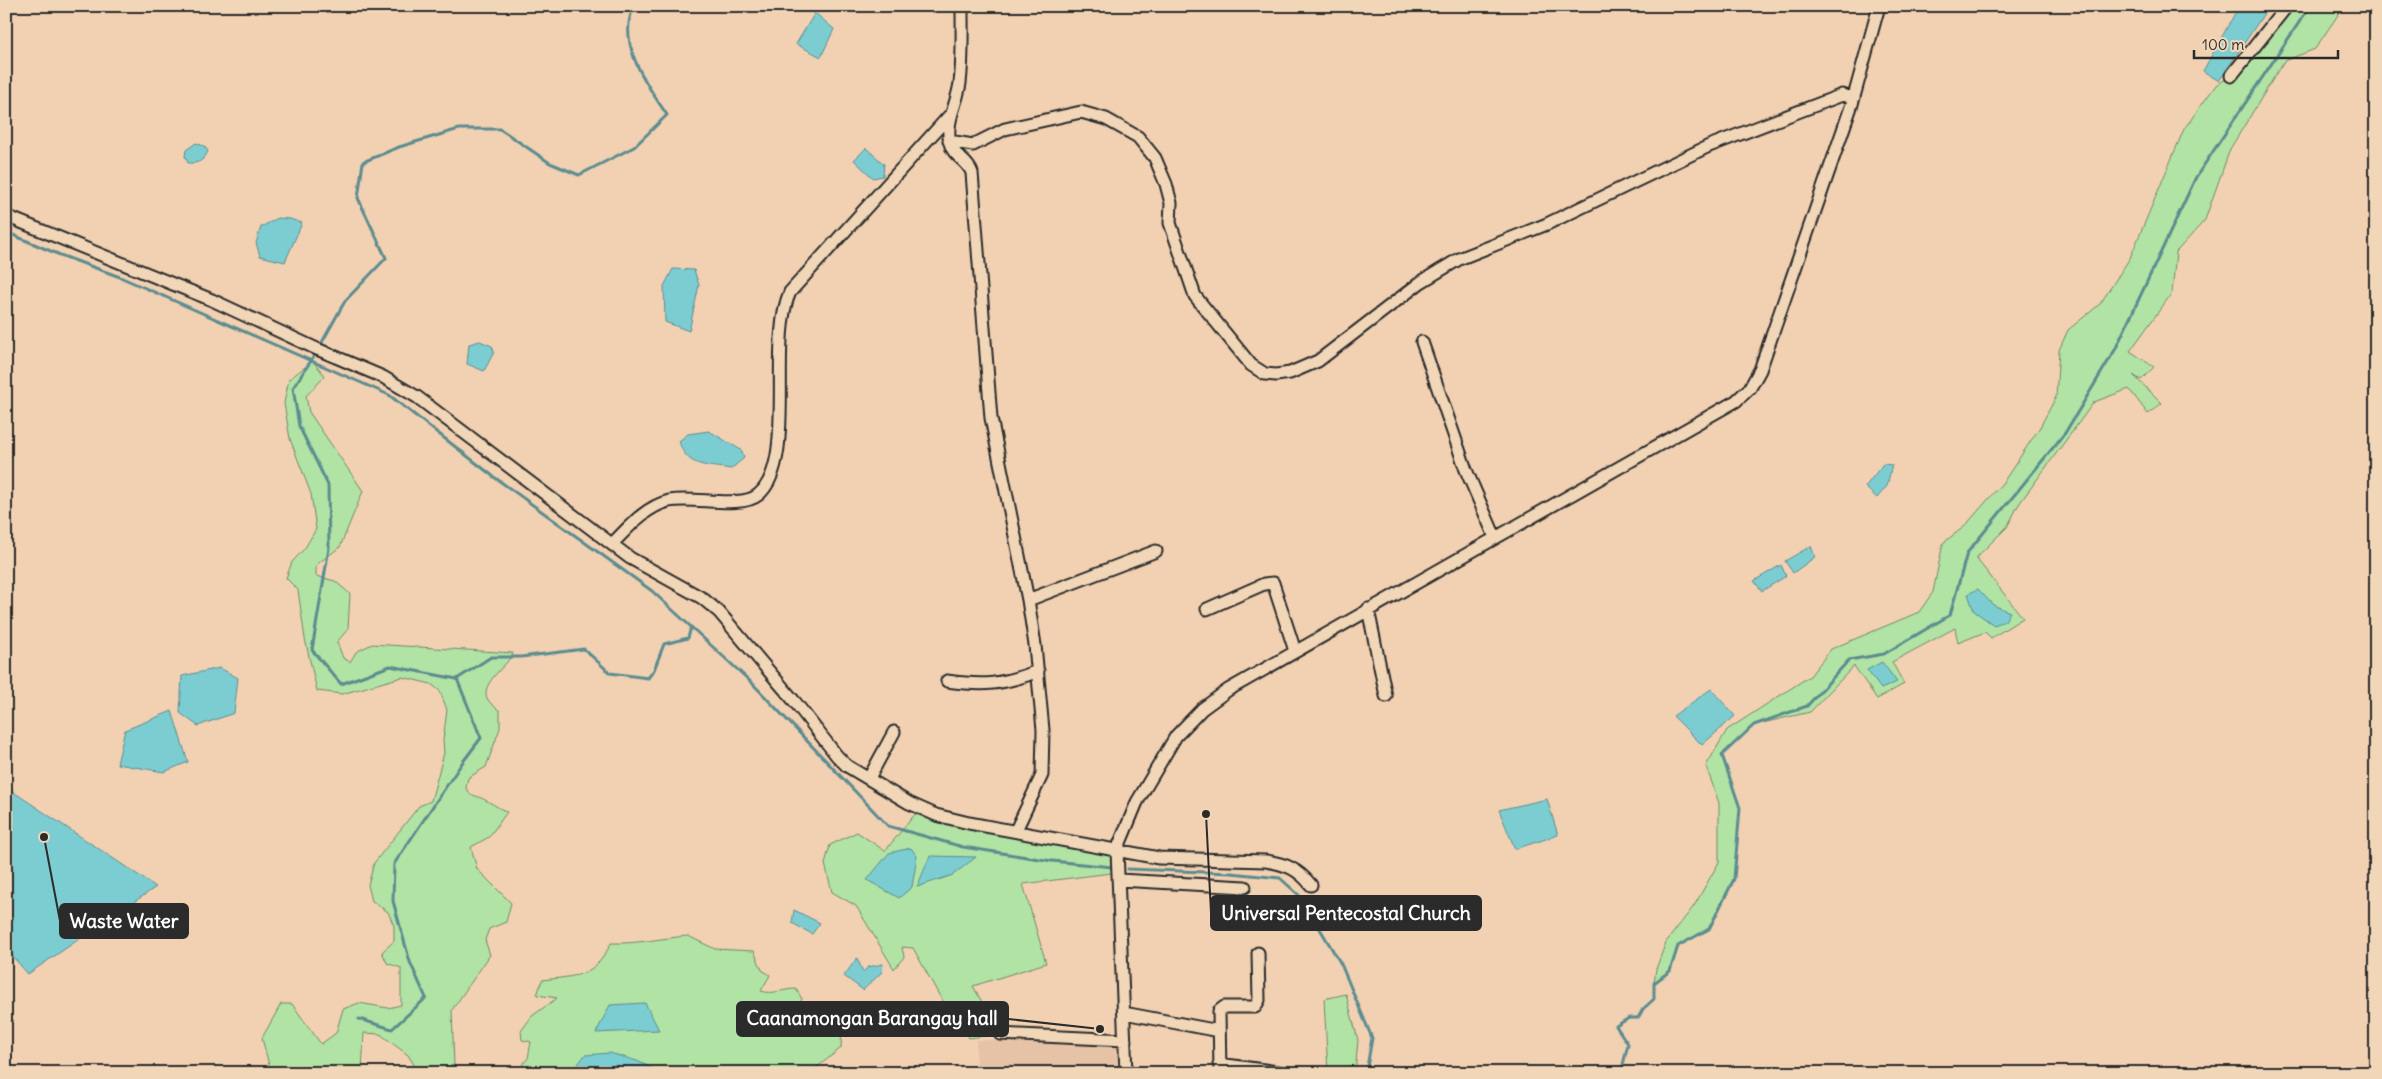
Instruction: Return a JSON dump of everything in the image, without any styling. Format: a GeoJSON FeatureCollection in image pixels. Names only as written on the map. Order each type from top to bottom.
{"type":"FeatureCollection","features":[{"type":"Feature","properties":{"kind":"street"},"geometry":{"type":"LineString","coordinates":[[962,6],[961,73],[957,96],[950,115],[949,141],[953,152],[968,165],[972,173],[991,418],[1028,600],[1038,672],[1044,761],[1036,790],[1016,830]]}},
{"type":"Feature","properties":{"kind":"street"},"geometry":{"type":"LineString","coordinates":[[1126,1073],[1117,850],[1137,802],[1160,762],[1186,725],[1202,709],[1228,690],[1736,401],[1750,388],[1760,370],[1854,98],[1879,6]]}},
{"type":"Feature","properties":{"kind":"street"},"geometry":{"type":"LineString","coordinates":[[2231,76],[2287,6]]}},
{"type":"Feature","properties":{"kind":"street"},"geometry":{"type":"LineString","coordinates":[[949,141],[964,145],[976,144],[1005,129],[1081,112],[1106,119],[1138,137],[1155,158],[1166,184],[1171,203],[1170,223],[1194,296],[1258,371],[1276,375],[1290,372],[1318,361],[1422,282],[1459,258],[1547,224],[1709,146],[1842,95],[1854,98]]}},
{"type":"Feature","properties":{"kind":"street"},"geometry":{"type":"LineString","coordinates":[[612,544],[638,518],[667,502],[681,499],[745,501],[758,495],[764,489],[772,474],[778,451],[781,318],[790,292],[950,115]]}},
{"type":"Feature","properties":{"kind":"street"},"geometry":{"type":"LineString","coordinates":[[6,216],[212,300],[400,386],[649,570],[702,598],[719,612],[795,702],[836,756],[909,803],[936,815],[969,823],[1016,830],[1057,840],[1117,850],[1174,859],[1266,861],[1284,864],[1301,873],[1310,885]]}},
{"type":"Feature","properties":{"kind":"street"},"geometry":{"type":"LineString","coordinates":[[1422,342],[1466,470],[1495,537]]}},
{"type":"Feature","properties":{"kind":"street"},"geometry":{"type":"LineString","coordinates":[[1028,600],[1156,551]]}},
{"type":"Feature","properties":{"kind":"street"},"geometry":{"type":"LineString","coordinates":[[1207,609],[1264,584],[1273,583],[1295,651]]}},
{"type":"Feature","properties":{"kind":"street"},"geometry":{"type":"LineString","coordinates":[[1368,609],[1386,696]]}},
{"type":"Feature","properties":{"kind":"street"},"geometry":{"type":"LineString","coordinates":[[947,682],[982,686],[1038,672]]}},
{"type":"Feature","properties":{"kind":"street"},"geometry":{"type":"LineString","coordinates":[[869,778],[894,732]]}},
{"type":"Feature","properties":{"kind":"street"},"geometry":{"type":"LineString","coordinates":[[1119,880],[1245,887]]}},
{"type":"Feature","properties":{"kind":"street"},"geometry":{"type":"LineString","coordinates":[[1258,953],[1259,1000],[1256,1005],[1254,1007],[1220,1008],[1218,1031],[1219,1068],[1286,1073]]}},
{"type":"Feature","properties":{"kind":"street"},"geometry":{"type":"LineString","coordinates":[[1124,1013],[1218,1031]]}},
{"type":"Feature","properties":{"kind":"street"},"geometry":{"type":"LineString","coordinates":[[1000,1034],[1125,1040]]}},
{"type":"Feature","properties":{"kind":"shaded area"},"geometry":{"type":"Polygon","coordinates":[[[976,1040],[1118,1043],[1117,1073],[976,1073],[976,1040]]]}},
{"type":"Feature","properties":{"kind":"green space"},"geometry":{"type":"Polygon","coordinates":[[[2295,6],[2310,6],[2305,15],[2312,6],[2344,6],[2315,49],[2284,61],[2230,149],[2205,220],[2176,252],[2172,293],[2130,351],[2154,367],[2141,380],[2133,375],[2162,403],[2148,414],[2129,389],[2094,402],[2019,504],[2007,527],[1976,558],[2023,618],[1991,638],[1985,632],[1958,643],[1955,628],[1892,662],[1904,684],[1877,699],[1854,666],[1810,712],[1754,725],[1722,755],[1740,808],[1734,879],[1709,929],[1678,946],[1670,971],[1654,983],[1656,969],[1666,942],[1694,906],[1719,862],[1719,803],[1706,766],[1727,730],[1810,676],[1831,649],[1919,612],[1933,592],[1943,543],[1965,526],[2004,481],[2040,427],[2056,397],[2059,350],[2068,330],[2100,304],[2130,258],[2184,129],[2216,85],[2231,76],[2258,51],[2295,6]]]}},
{"type":"Feature","properties":{"kind":"green space"},"geometry":{"type":"Polygon","coordinates":[[[313,361],[325,376],[306,396],[309,412],[363,491],[340,547],[316,565],[316,576],[335,581],[350,594],[348,629],[337,642],[343,658],[350,662],[356,652],[372,644],[513,653],[487,688],[488,700],[500,711],[500,728],[486,767],[468,778],[466,788],[471,795],[507,812],[489,837],[471,847],[477,869],[511,903],[506,922],[489,929],[485,940],[490,955],[452,1010],[454,1066],[452,1073],[419,1073],[408,1055],[380,1034],[364,1033],[362,1073],[271,1073],[262,1038],[281,1004],[292,1004],[321,1044],[336,1033],[343,1009],[359,1003],[388,1008],[401,1005],[401,968],[387,963],[382,952],[394,941],[394,926],[388,912],[372,901],[368,885],[374,863],[419,806],[431,801],[444,753],[443,740],[447,710],[440,691],[431,684],[402,677],[342,694],[317,691],[305,639],[298,590],[286,578],[292,562],[305,548],[316,529],[311,494],[290,439],[284,403],[289,379],[313,361]]]}},
{"type":"Feature","properties":{"kind":"green space"},"geometry":{"type":"Polygon","coordinates":[[[916,813],[1117,850],[1119,872],[1023,884],[1046,963],[973,986],[1000,1034],[969,1038],[939,995],[913,948],[902,947],[904,957],[894,969],[856,906],[832,892],[825,864],[830,845],[857,832],[885,851],[916,813]]]}},
{"type":"Feature","properties":{"kind":"green space"},"geometry":{"type":"Polygon","coordinates":[[[688,936],[715,949],[754,951],[762,970],[770,975],[761,991],[770,992],[796,989],[802,999],[788,1026],[822,1020],[842,1023],[841,1048],[810,1073],[515,1073],[528,1058],[531,1042],[522,1040],[521,1031],[532,1016],[557,998],[537,995],[542,980],[574,976],[591,969],[605,954],[611,943],[640,942],[688,936]]]}},
{"type":"Feature","properties":{"kind":"green space"},"geometry":{"type":"Polygon","coordinates":[[[1346,994],[1358,1040],[1355,1073],[1328,1073],[1324,999],[1346,994]]]}},
{"type":"Feature","properties":{"kind":"water"},"geometry":{"type":"Polygon","coordinates":[[[2239,6],[2269,6],[2219,81],[2203,71],[2239,6]]]}},
{"type":"Feature","properties":{"kind":"water"},"geometry":{"type":"Polygon","coordinates":[[[815,13],[834,29],[821,57],[796,44],[815,13]]]}},
{"type":"Feature","properties":{"kind":"water"},"geometry":{"type":"Polygon","coordinates":[[[196,143],[204,146],[208,151],[201,161],[188,163],[185,156],[186,150],[196,143]]]}},
{"type":"Feature","properties":{"kind":"water"},"geometry":{"type":"Polygon","coordinates":[[[866,148],[884,164],[883,176],[873,178],[854,160],[866,148]]]}},
{"type":"Feature","properties":{"kind":"water"},"geometry":{"type":"Polygon","coordinates":[[[278,218],[302,223],[285,262],[260,256],[256,243],[261,227],[278,218]]]}},
{"type":"Feature","properties":{"kind":"water"},"geometry":{"type":"Polygon","coordinates":[[[673,269],[694,270],[699,285],[689,331],[665,322],[664,286],[673,269]]]}},
{"type":"Feature","properties":{"kind":"water"},"geometry":{"type":"Polygon","coordinates":[[[480,341],[492,346],[494,352],[484,371],[467,364],[469,344],[480,341]]]}},
{"type":"Feature","properties":{"kind":"water"},"geometry":{"type":"Polygon","coordinates":[[[709,431],[741,450],[744,458],[731,469],[706,466],[692,461],[682,450],[679,441],[688,434],[709,431]]]}},
{"type":"Feature","properties":{"kind":"water"},"geometry":{"type":"Polygon","coordinates":[[[1883,464],[1892,465],[1887,486],[1877,498],[1865,487],[1883,464]]]}},
{"type":"Feature","properties":{"kind":"water"},"geometry":{"type":"Polygon","coordinates":[[[1811,546],[1815,557],[1793,573],[1785,561],[1811,546]]]}},
{"type":"Feature","properties":{"kind":"water"},"geometry":{"type":"Polygon","coordinates":[[[1781,565],[1786,576],[1762,591],[1754,581],[1781,565]]]}},
{"type":"Feature","properties":{"kind":"water"},"geometry":{"type":"Polygon","coordinates":[[[1978,589],[1993,605],[2010,612],[2005,621],[1994,625],[1974,611],[1968,594],[1978,589]]]}},
{"type":"Feature","properties":{"kind":"water"},"geometry":{"type":"Polygon","coordinates":[[[1882,662],[1897,682],[1881,689],[1867,670],[1882,662]]]}},
{"type":"Feature","properties":{"kind":"water"},"geometry":{"type":"Polygon","coordinates":[[[220,668],[238,678],[234,713],[198,726],[180,713],[182,676],[220,668]]]}},
{"type":"Feature","properties":{"kind":"water"},"geometry":{"type":"Polygon","coordinates":[[[1711,689],[1735,716],[1702,745],[1673,716],[1711,689]]]}},
{"type":"Feature","properties":{"kind":"water"},"geometry":{"type":"Polygon","coordinates":[[[172,711],[188,762],[164,772],[117,764],[125,730],[172,711]]]}},
{"type":"Feature","properties":{"kind":"water"},"geometry":{"type":"Polygon","coordinates":[[[6,787],[156,887],[28,974],[6,949],[6,787]]]}},
{"type":"Feature","properties":{"kind":"water"},"geometry":{"type":"Polygon","coordinates":[[[1547,799],[1558,835],[1515,849],[1499,810],[1547,799]]]}},
{"type":"Feature","properties":{"kind":"water"},"geometry":{"type":"Polygon","coordinates":[[[911,848],[917,856],[912,887],[899,898],[867,880],[889,853],[911,848]]]}},
{"type":"Feature","properties":{"kind":"water"},"geometry":{"type":"Polygon","coordinates":[[[930,856],[976,857],[953,875],[917,887],[930,856]]]}},
{"type":"Feature","properties":{"kind":"water"},"geometry":{"type":"Polygon","coordinates":[[[794,910],[820,923],[812,934],[792,923],[794,910]]]}},
{"type":"Feature","properties":{"kind":"water"},"geometry":{"type":"Polygon","coordinates":[[[857,958],[863,972],[868,967],[883,964],[882,972],[863,990],[844,976],[857,958]]]}},
{"type":"Feature","properties":{"kind":"water"},"geometry":{"type":"Polygon","coordinates":[[[645,1003],[659,1030],[596,1033],[610,1005],[645,1003]]]}},
{"type":"Feature","properties":{"kind":"water"},"geometry":{"type":"Polygon","coordinates":[[[610,1053],[637,1061],[662,1073],[571,1073],[585,1055],[610,1053]]]}},
{"type":"Feature","properties":{"kind":"waterway"},"geometry":{"type":"LineString","coordinates":[[320,346],[345,301],[386,258],[358,198],[363,162],[399,147],[459,129],[500,129],[550,163],[579,175],[634,147],[667,115],[643,77],[631,49],[629,20],[634,6]]}},
{"type":"Feature","properties":{"kind":"waterway"},"geometry":{"type":"LineString","coordinates":[[1621,1073],[1628,1044],[1616,1026],[1629,1018],[1638,1018],[1643,1009],[1654,999],[1654,983],[1670,971],[1678,946],[1709,929],[1734,879],[1740,808],[1722,755],[1754,725],[1807,706],[1849,660],[1884,654],[1950,615],[1967,553],[2065,433],[2115,350],[2196,177],[2310,6]]}},
{"type":"Feature","properties":{"kind":"waterway"},"geometry":{"type":"LineString","coordinates":[[6,232],[60,255],[120,277],[389,395],[494,477],[652,591],[752,683],[888,826],[963,847],[1052,861],[1112,867]]}},
{"type":"Feature","properties":{"kind":"waterway"},"geometry":{"type":"LineString","coordinates":[[314,356],[293,388],[299,426],[328,485],[329,548],[312,650],[341,684],[390,666],[457,679],[481,738],[394,864],[393,901],[410,962],[426,998],[392,1029],[359,1019]]}},
{"type":"Feature","properties":{"kind":"waterway"},"geometry":{"type":"LineString","coordinates":[[457,679],[491,657],[521,657],[584,649],[610,673],[648,678],[654,670],[664,644],[688,638],[691,627]]}},
{"type":"Feature","properties":{"kind":"waterway"},"geometry":{"type":"LineString","coordinates":[[1128,869],[1231,873],[1280,878],[1301,897],[1341,964],[1372,1038],[1366,1073]]}},
{"type":"Feature","properties":{"kind":"place","name":"Universal Pentecostal Church"},"geometry":{"type":"Point","coordinates":[1206,814]}},
{"type":"Feature","properties":{"kind":"place","name":"Waste Water"},"geometry":{"type":"Point","coordinates":[44,837]}},
{"type":"Feature","properties":{"kind":"place","name":"Caanamongan Barangay hall"},"geometry":{"type":"Point","coordinates":[1100,1029]}}]}
